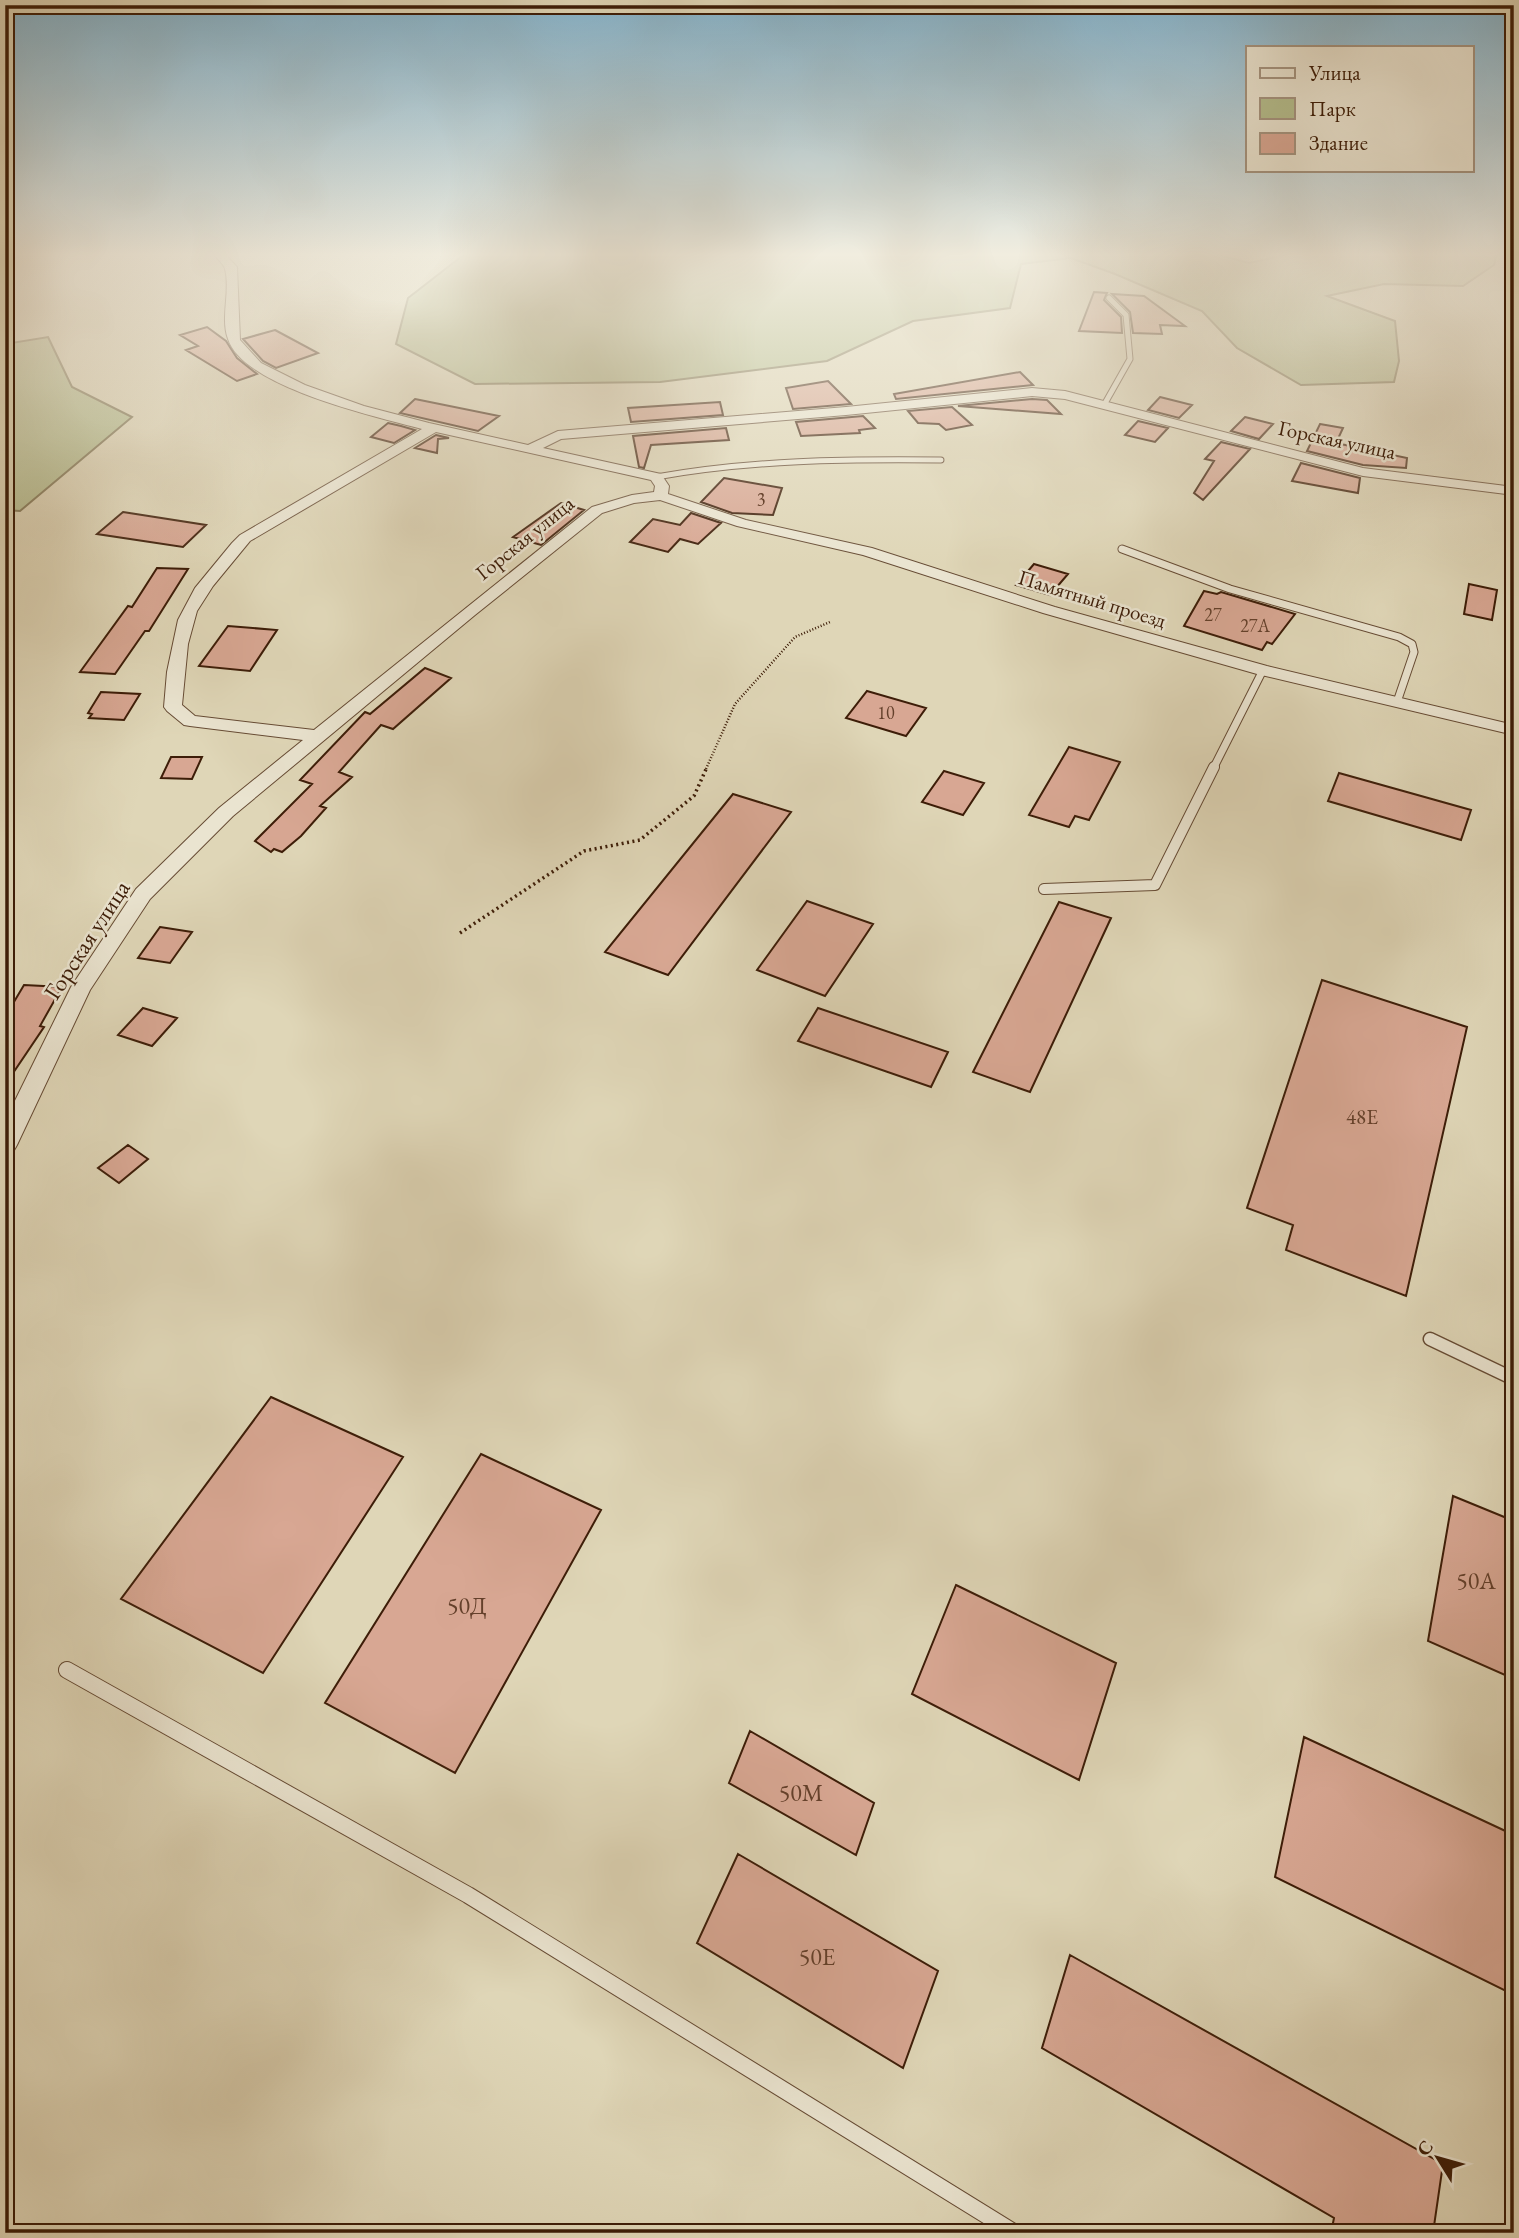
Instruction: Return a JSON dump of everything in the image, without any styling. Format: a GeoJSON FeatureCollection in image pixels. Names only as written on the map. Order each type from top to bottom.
{"type":"FeatureCollection","features":[{"type":"Feature","properties":{"kind":"street","name":"Горская улица"},"geometry":{"type":"LineString","coordinates":[[247,357],[261,370],[328,398],[432,429],[620,466],[656,477]]}},
{"type":"Feature","properties":{"kind":"street","name":"Горская улица"},"geometry":{"type":"LineString","coordinates":[[533,448],[558,435],[846,411],[1032,392],[1065,395],[1363,472],[1514,491]]}},
{"type":"Feature","properties":{"kind":"street"},"geometry":{"type":"LineString","coordinates":[[316,736],[190,722],[173,707],[173,684],[188,613],[221,564],[245,538],[432,429]]}},
{"type":"Feature","properties":{"kind":"street"},"geometry":{"type":"LineString","coordinates":[[656,477],[662,486],[661,496]]}},
{"type":"Feature","properties":{"kind":"street","name":"Горская улица"},"geometry":{"type":"LineString","coordinates":[[5,1144],[81,987],[143,894],[226,812],[316,736],[597,510],[632,499],[661,496]]}},
{"type":"Feature","properties":{"kind":"street","name":"Памятный проезд"},"geometry":{"type":"LineString","coordinates":[[661,496],[742,523],[867,551],[1049,610],[1263,670],[1514,730]]}},
{"type":"Feature","properties":{"kind":"lane"},"geometry":{"type":"LineString","coordinates":[[1104,405],[1130,357]]}},
{"type":"Feature","properties":{"kind":"lane"},"geometry":{"type":"LineString","coordinates":[[656,477],[711,467],[809,458],[941,460]]}},
{"type":"Feature","properties":{"kind":"lane"},"geometry":{"type":"LineString","coordinates":[[1122,549],[1230,589],[1399,637],[1412,644],[1414,652],[1397,702]]}},
{"type":"Feature","properties":{"kind":"lane"},"geometry":{"type":"LineString","coordinates":[[1044,889],[1156,885],[1263,670]]}},
{"type":"Feature","properties":{"kind":"lane"},"geometry":{"type":"LineString","coordinates":[[1430,1339],[1514,1379]]}},
{"type":"Feature","properties":{"kind":"lane"},"geometry":{"type":"LineString","coordinates":[[67,1670],[468,1895],[1015,2233]]}},
{"type":"Feature","properties":{"kind":"path"},"geometry":{"type":"LineString","coordinates":[[460,933],[584,851],[640,840],[694,796],[735,704],[795,637],[830,622]]}},
{"type":"Feature","properties":{"kind":"green space"},"geometry":{"type":"Polygon","coordinates":[[[5,357],[58,357],[72,387],[132,417],[20,511],[5,510],[5,357]]]}},
{"type":"Feature","properties":{"kind":"green space"},"geometry":{"type":"Polygon","coordinates":[[[423,357],[835,357],[827,361],[660,382],[475,384],[423,357]]]}},
{"type":"Feature","properties":{"kind":"green space"},"geometry":{"type":"Polygon","coordinates":[[[1253,357],[1399,357],[1394,382],[1301,385],[1253,357]]]}},
{"type":"Feature","properties":{"kind":"building"},"geometry":{"type":"Polygon","coordinates":[[[198,357],[237,357],[257,374],[237,381],[198,357]]]}},
{"type":"Feature","properties":{"kind":"building"},"geometry":{"type":"Polygon","coordinates":[[[260,357],[306,357],[276,368],[260,357]]]}},
{"type":"Feature","properties":{"kind":"building"},"geometry":{"type":"Polygon","coordinates":[[[1020,372],[1033,385],[896,399],[894,394],[1020,372]]]}},
{"type":"Feature","properties":{"kind":"building"},"geometry":{"type":"Polygon","coordinates":[[[828,381],[851,404],[793,409],[786,388],[828,381]]]}},
{"type":"Feature","properties":{"kind":"building"},"geometry":{"type":"Polygon","coordinates":[[[1160,397],[1192,405],[1179,418],[1148,410],[1160,397]]]}},
{"type":"Feature","properties":{"kind":"building"},"geometry":{"type":"Polygon","coordinates":[[[415,399],[499,416],[478,431],[400,413],[415,399]]]}},
{"type":"Feature","properties":{"kind":"building"},"geometry":{"type":"Polygon","coordinates":[[[1047,400],[1061,414],[958,406],[1047,400]]]}},
{"type":"Feature","properties":{"kind":"building"},"geometry":{"type":"Polygon","coordinates":[[[720,402],[723,415],[631,422],[628,408],[720,402]]]}},
{"type":"Feature","properties":{"kind":"building"},"geometry":{"type":"Polygon","coordinates":[[[952,407],[972,425],[946,430],[939,424],[918,423],[908,411],[952,407]]]}},
{"type":"Feature","properties":{"kind":"building"},"geometry":{"type":"Polygon","coordinates":[[[863,416],[875,428],[859,430],[860,433],[801,436],[796,422],[863,416]]]}},
{"type":"Feature","properties":{"kind":"building"},"geometry":{"type":"Polygon","coordinates":[[[1245,417],[1273,424],[1259,439],[1231,431],[1245,417]]]}},
{"type":"Feature","properties":{"kind":"building"},"geometry":{"type":"Polygon","coordinates":[[[1138,421],[1168,428],[1155,442],[1125,435],[1138,421]]]}},
{"type":"Feature","properties":{"kind":"building"},"geometry":{"type":"Polygon","coordinates":[[[388,423],[415,430],[394,443],[371,437],[388,423]]]}},
{"type":"Feature","properties":{"kind":"building"},"geometry":{"type":"Polygon","coordinates":[[[1320,424],[1343,428],[1336,443],[1407,458],[1406,468],[1363,465],[1307,451],[1320,424]]]}},
{"type":"Feature","properties":{"kind":"building"},"geometry":{"type":"Polygon","coordinates":[[[726,428],[729,440],[651,445],[644,468],[639,467],[633,436],[726,428]]]}},
{"type":"Feature","properties":{"kind":"building"},"geometry":{"type":"Polygon","coordinates":[[[436,435],[449,438],[438,439],[437,453],[415,448],[436,435]]]}},
{"type":"Feature","properties":{"kind":"building"},"geometry":{"type":"Polygon","coordinates":[[[1221,442],[1250,449],[1203,500],[1194,493],[1214,461],[1205,459],[1221,442]]]}},
{"type":"Feature","properties":{"kind":"building"},"geometry":{"type":"Polygon","coordinates":[[[1301,463],[1360,478],[1358,493],[1292,481],[1301,463]]]}},
{"type":"Feature","properties":{"kind":"building"},"geometry":{"type":"Polygon","coordinates":[[[724,478],[782,488],[773,515],[732,513],[701,502],[724,478]]]}},
{"type":"Feature","properties":{"kind":"building"},"geometry":{"type":"Polygon","coordinates":[[[561,503],[584,510],[541,545],[513,537],[561,503]]]}},
{"type":"Feature","properties":{"kind":"building"},"geometry":{"type":"Polygon","coordinates":[[[123,512],[206,525],[183,547],[97,534],[123,512]]]}},
{"type":"Feature","properties":{"kind":"building"},"geometry":{"type":"Polygon","coordinates":[[[691,513],[721,523],[698,544],[680,539],[668,552],[630,542],[653,519],[680,525],[691,513]]]}},
{"type":"Feature","properties":{"kind":"building"},"geometry":{"type":"Polygon","coordinates":[[[1034,564],[1068,574],[1050,595],[1016,585],[1034,564]]]}},
{"type":"Feature","properties":{"kind":"building"},"geometry":{"type":"Polygon","coordinates":[[[157,568],[188,569],[149,631],[145,631],[115,674],[80,672],[128,606],[132,607],[157,568]]]}},
{"type":"Feature","properties":{"kind":"building"},"geometry":{"type":"Polygon","coordinates":[[[1469,584],[1497,590],[1492,620],[1464,614],[1469,584]]]}},
{"type":"Feature","properties":{"kind":"building"},"geometry":{"type":"Polygon","coordinates":[[[1204,591],[1217,594],[1221,592],[1295,614],[1272,644],[1267,642],[1262,650],[1184,626],[1204,591]]]}},
{"type":"Feature","properties":{"kind":"building"},"geometry":{"type":"Polygon","coordinates":[[[228,626],[277,630],[250,671],[199,666],[228,626]]]}},
{"type":"Feature","properties":{"kind":"building"},"geometry":{"type":"Polygon","coordinates":[[[425,668],[451,678],[393,729],[381,725],[339,772],[352,777],[320,806],[326,808],[301,836],[282,852],[274,849],[271,852],[255,841],[312,784],[300,780],[365,712],[370,714],[425,668]]]}},
{"type":"Feature","properties":{"kind":"building"},"geometry":{"type":"Polygon","coordinates":[[[867,691],[926,708],[906,736],[846,718],[867,691]]]}},
{"type":"Feature","properties":{"kind":"building"},"geometry":{"type":"Polygon","coordinates":[[[101,692],[140,694],[124,720],[89,718],[92,714],[88,713],[101,692]]]}},
{"type":"Feature","properties":{"kind":"building"},"geometry":{"type":"Polygon","coordinates":[[[1069,747],[1120,762],[1089,820],[1075,816],[1069,827],[1029,815],[1069,747]]]}},
{"type":"Feature","properties":{"kind":"building"},"geometry":{"type":"Polygon","coordinates":[[[171,757],[202,757],[192,779],[161,778],[171,757]]]}},
{"type":"Feature","properties":{"kind":"building"},"geometry":{"type":"Polygon","coordinates":[[[944,771],[984,783],[963,815],[922,802],[944,771]]]}},
{"type":"Feature","properties":{"kind":"building"},"geometry":{"type":"Polygon","coordinates":[[[1339,773],[1471,810],[1461,840],[1328,801],[1339,773]]]}},
{"type":"Feature","properties":{"kind":"building"},"geometry":{"type":"Polygon","coordinates":[[[733,794],[791,812],[668,975],[605,952],[733,794]]]}},
{"type":"Feature","properties":{"kind":"building"},"geometry":{"type":"Polygon","coordinates":[[[807,901],[873,924],[825,996],[757,970],[807,901]]]}},
{"type":"Feature","properties":{"kind":"building"},"geometry":{"type":"Polygon","coordinates":[[[1059,902],[1111,918],[1030,1092],[973,1072],[1059,902]]]}},
{"type":"Feature","properties":{"kind":"building"},"geometry":{"type":"Polygon","coordinates":[[[160,927],[192,932],[170,963],[138,958],[160,927]]]}},
{"type":"Feature","properties":{"kind":"building"},"geometry":{"type":"Polygon","coordinates":[[[1322,980],[1467,1027],[1406,1296],[1286,1250],[1293,1225],[1247,1208],[1322,980]]]}},
{"type":"Feature","properties":{"kind":"building"},"geometry":{"type":"Polygon","coordinates":[[[24,985],[62,987],[40,1026],[44,1027],[5,1085],[5,1017],[24,985]]]}},
{"type":"Feature","properties":{"kind":"building"},"geometry":{"type":"Polygon","coordinates":[[[143,1008],[177,1018],[152,1046],[118,1035],[143,1008]]]}},
{"type":"Feature","properties":{"kind":"building"},"geometry":{"type":"Polygon","coordinates":[[[818,1008],[948,1052],[931,1087],[798,1041],[818,1008]]]}},
{"type":"Feature","properties":{"kind":"building"},"geometry":{"type":"Polygon","coordinates":[[[128,1145],[148,1159],[119,1183],[98,1168],[128,1145]]]}},
{"type":"Feature","properties":{"kind":"building"},"geometry":{"type":"Polygon","coordinates":[[[271,1397],[403,1457],[263,1673],[121,1599],[271,1397]]]}},
{"type":"Feature","properties":{"kind":"building"},"geometry":{"type":"Polygon","coordinates":[[[481,1454],[601,1510],[455,1773],[325,1703],[481,1454]]]}},
{"type":"Feature","properties":{"kind":"building"},"geometry":{"type":"Polygon","coordinates":[[[1453,1496],[1514,1521],[1514,1679],[1428,1641],[1453,1496]]]}},
{"type":"Feature","properties":{"kind":"building"},"geometry":{"type":"Polygon","coordinates":[[[956,1585],[1116,1663],[1079,1780],[912,1694],[956,1585]]]}},
{"type":"Feature","properties":{"kind":"building"},"geometry":{"type":"Polygon","coordinates":[[[750,1731],[874,1803],[856,1855],[729,1783],[750,1731]]]}},
{"type":"Feature","properties":{"kind":"building"},"geometry":{"type":"Polygon","coordinates":[[[1304,1737],[1514,1835],[1514,1995],[1275,1877],[1304,1737]]]}},
{"type":"Feature","properties":{"kind":"building"},"geometry":{"type":"Polygon","coordinates":[[[738,1854],[938,1971],[903,2068],[697,1943],[738,1854]]]}},
{"type":"Feature","properties":{"kind":"building"},"geometry":{"type":"Polygon","coordinates":[[[1070,1955],[1443,2164],[1433,2233],[1331,2233],[1334,2218],[1042,2048],[1070,1955]]]}}]}
